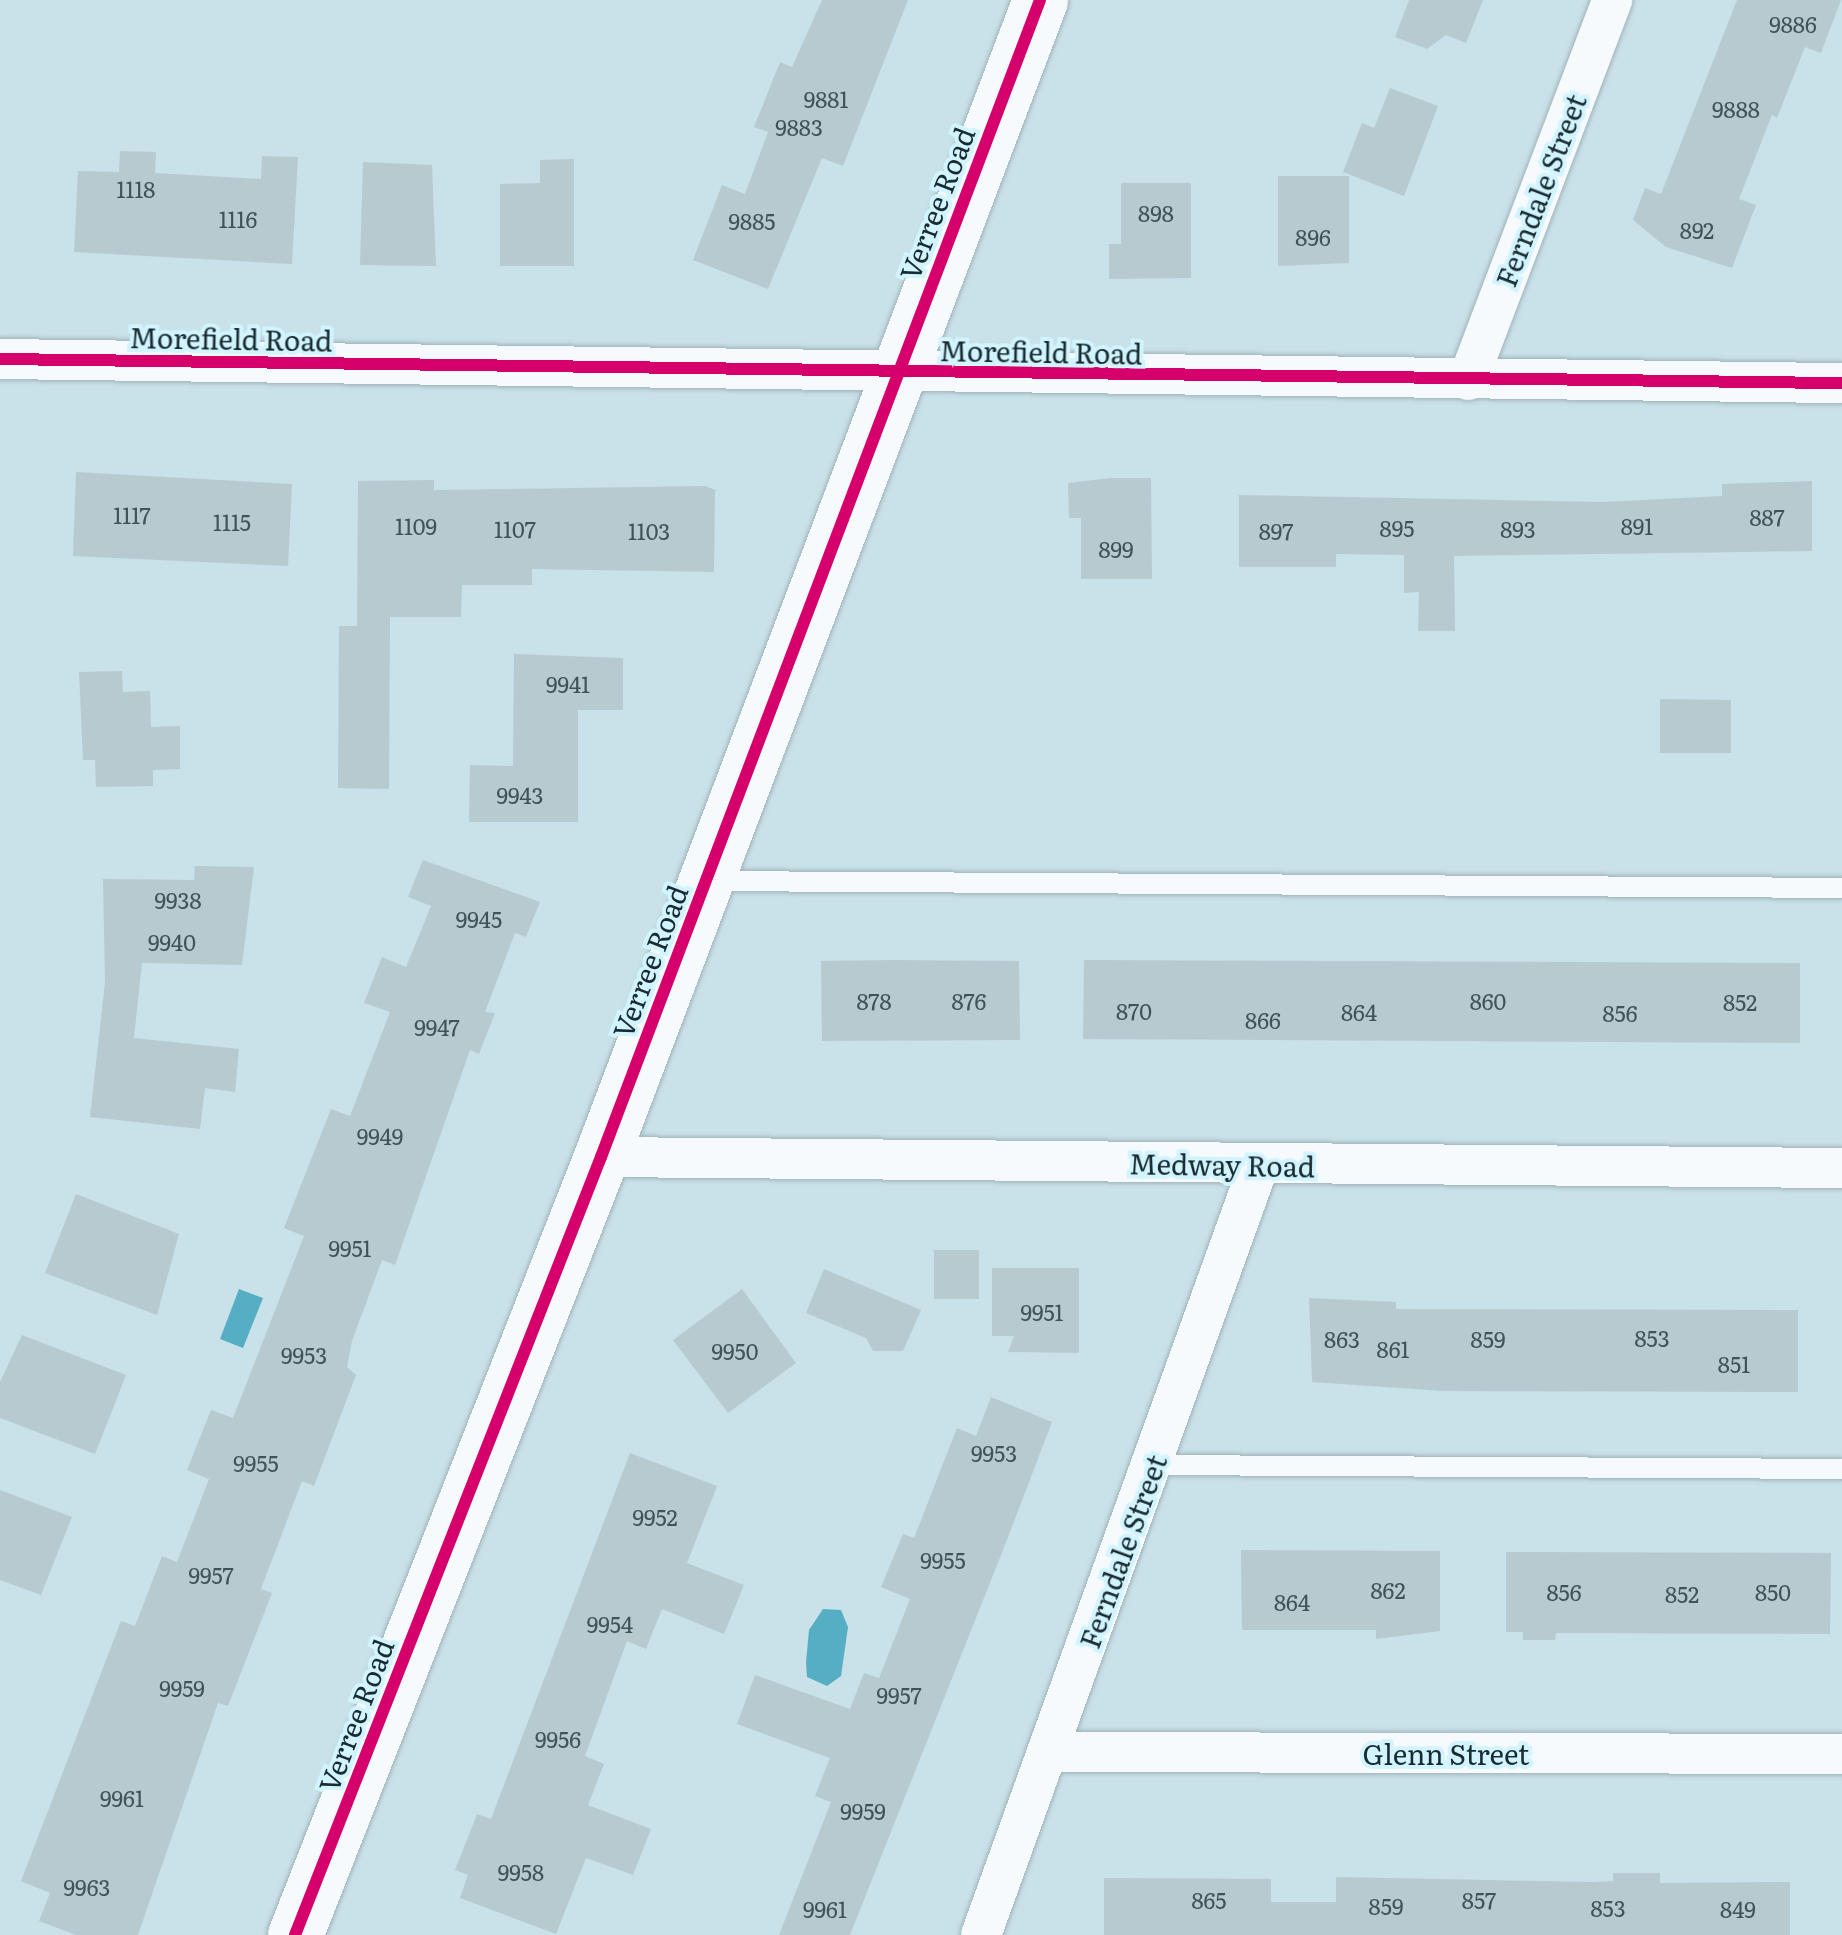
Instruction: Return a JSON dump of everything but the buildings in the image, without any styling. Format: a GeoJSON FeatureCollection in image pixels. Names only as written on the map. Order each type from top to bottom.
{"type":"FeatureCollection","features":[{"type":"Feature","properties":{"kind":"main road","name":"Verree Road"},"geometry":{"type":"LineString","coordinates":[[295,1935],[602,1157],[1040,0]]}},
{"type":"Feature","properties":{"kind":"street","name":"Ferndale Street"},"geometry":{"type":"LineString","coordinates":[[1468,380],[1612,0]]}},
{"type":"Feature","properties":{"kind":"street","name":"Morefield Road"},"geometry":{"type":"LineString","coordinates":[[0,359],[897,374],[1842,383]]}},
{"type":"Feature","properties":{"kind":"street","name":"Medway Road"},"geometry":{"type":"LineString","coordinates":[[602,1157],[1842,1168]]}},
{"type":"Feature","properties":{"kind":"street","name":"Ferndale Street"},"geometry":{"type":"LineString","coordinates":[[981,1935],[1259,1165]]}},
{"type":"Feature","properties":{"kind":"street","name":"Glenn Street"},"geometry":{"type":"LineString","coordinates":[[1050,1752],[1842,1754]]}},
{"type":"Feature","properties":{"kind":"lane"},"geometry":{"type":"LineString","coordinates":[[706,881],[1842,888]]}},
{"type":"Feature","properties":{"kind":"lane"},"geometry":{"type":"LineString","coordinates":[[1152,1464],[1842,1469]]}},
{"type":"Feature","properties":{"kind":"water"},"geometry":{"type":"Polygon","coordinates":[[[239,1289],[263,1298],[243,1348],[220,1339],[239,1289]]]}},
{"type":"Feature","properties":{"kind":"water"},"geometry":{"type":"Polygon","coordinates":[[[823,1609],[841,1610],[848,1627],[841,1676],[827,1686],[807,1677],[806,1662],[809,1630],[823,1609]]]}},
{"type":"Feature","properties":{"kind":"cycle path"},"geometry":{"type":"LineString","coordinates":[[295,1935],[601,1157],[1040,0]]}},
{"type":"Feature","properties":{"kind":"cycle path"},"geometry":{"type":"LineString","coordinates":[[0,359],[1842,383]]}}]}
